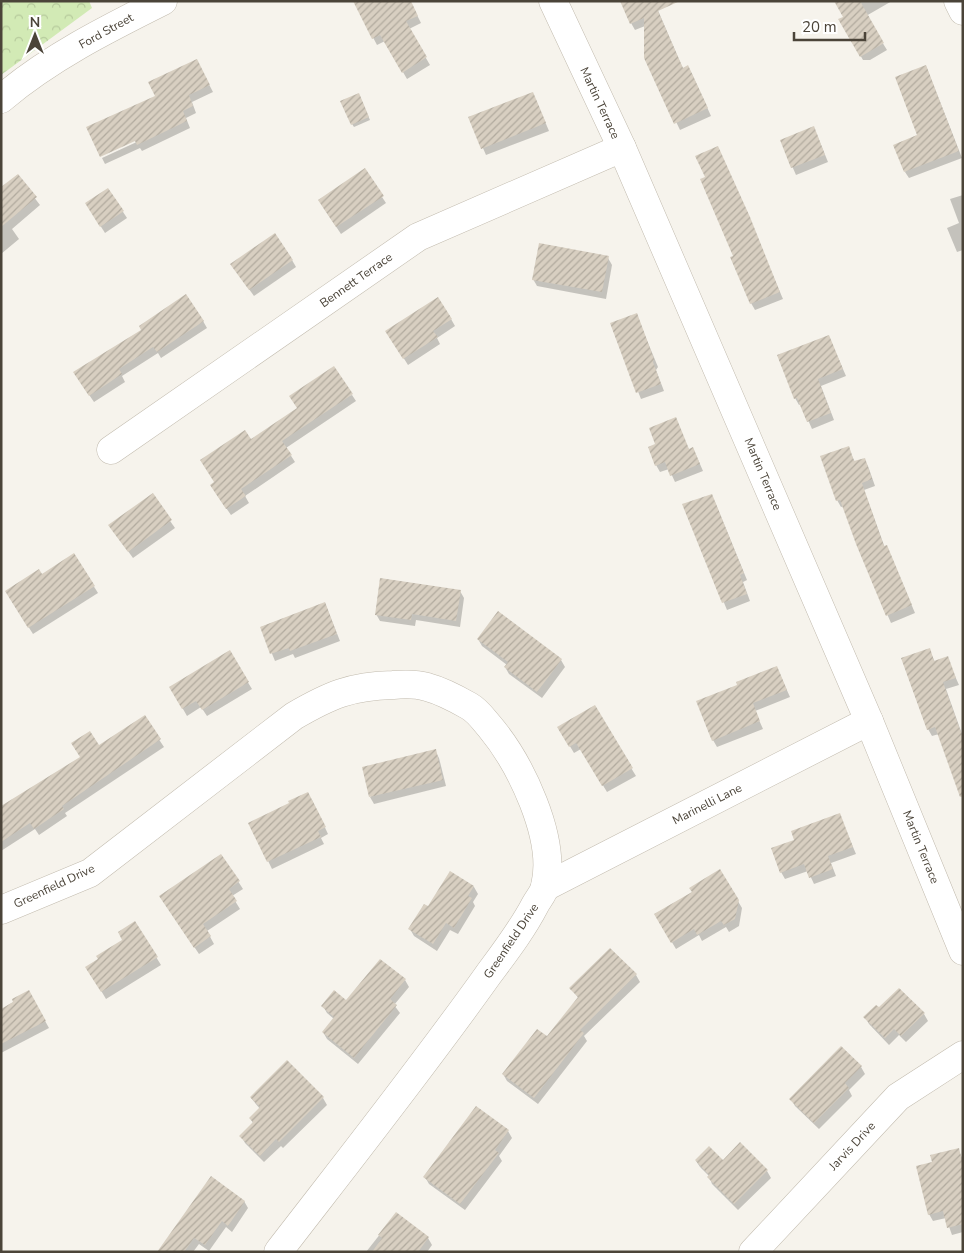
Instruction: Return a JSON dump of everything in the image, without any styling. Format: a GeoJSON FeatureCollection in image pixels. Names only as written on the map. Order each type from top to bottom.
{"type":"FeatureCollection","features":[{"type":"Feature","properties":{"kind":"street","name":"Ford Street"},"geometry":{"type":"LineString","coordinates":[[1,99],[51,62],[120,22],[163,1]]}},
{"type":"Feature","properties":{"kind":"street","name":"Martin Terrace"},"geometry":{"type":"LineString","coordinates":[[553,1],[622,148],[869,721],[963,951]]}},
{"type":"Feature","properties":{"kind":"street"},"geometry":{"type":"LineString","coordinates":[[958,1],[963,11]]}},
{"type":"Feature","properties":{"kind":"street","name":"Bennett Terrace"},"geometry":{"type":"LineString","coordinates":[[112,450],[418,237],[622,148]]}},
{"type":"Feature","properties":{"kind":"street","name":"Greenfield Drive"},"geometry":{"type":"LineString","coordinates":[[1,910],[90,873],[294,716],[321,700],[347,690],[368,685],[400,684],[425,686],[450,695],[476,710],[509,752],[532,797],[543,832],[547,860],[545,887],[525,923],[453,1025],[278,1252]]}},
{"type":"Feature","properties":{"kind":"street","name":"Marinelli Lane"},"geometry":{"type":"LineString","coordinates":[[545,887],[869,721]]}},
{"type":"Feature","properties":{"kind":"street","name":"Jarvis Drive"},"geometry":{"type":"LineString","coordinates":[[753,1252],[898,1097],[963,1054]]}},
{"type":"Feature","properties":{"kind":"green space"},"geometry":{"type":"Polygon","coordinates":[[[1,1],[89,1],[92,8],[1,75],[1,1]]]}},
{"type":"Feature","properties":{"kind":"building"},"geometry":{"type":"Polygon","coordinates":[[[353,1],[411,1],[418,16],[406,21],[427,57],[402,73],[380,35],[372,39],[353,1]]]}},
{"type":"Feature","properties":{"kind":"building"},"geometry":{"type":"Polygon","coordinates":[[[620,1],[680,1],[658,11],[683,68],[688,65],[708,108],[674,124],[644,58],[644,18],[630,24],[620,1]]]}},
{"type":"Feature","properties":{"kind":"building"},"geometry":{"type":"Polygon","coordinates":[[[834,1],[860,1],[884,43],[860,57],[838,19],[843,17],[834,1]]]}},
{"type":"Feature","properties":{"kind":"building"},"geometry":{"type":"Polygon","coordinates":[[[197,59],[210,85],[189,95],[193,106],[183,111],[187,121],[137,145],[135,141],[100,157],[86,127],[155,96],[148,82],[197,59]]]}},
{"type":"Feature","properties":{"kind":"building"},"geometry":{"type":"Polygon","coordinates":[[[926,65],[959,151],[904,172],[893,145],[917,135],[895,77],[926,65]]]}},
{"type":"Feature","properties":{"kind":"building"},"geometry":{"type":"Polygon","coordinates":[[[533,92],[546,123],[481,149],[468,117],[533,92]]]}},
{"type":"Feature","properties":{"kind":"building"},"geometry":{"type":"Polygon","coordinates":[[[359,93],[369,117],[351,125],[340,101],[359,93]]]}},
{"type":"Feature","properties":{"kind":"building"},"geometry":{"type":"Polygon","coordinates":[[[814,126],[825,155],[791,168],[780,140],[814,126]]]}},
{"type":"Feature","properties":{"kind":"building"},"geometry":{"type":"Polygon","coordinates":[[[718,146],[750,217],[780,292],[750,304],[730,257],[733,256],[700,179],[705,177],[695,156],[718,146]]]}},
{"type":"Feature","properties":{"kind":"building"},"geometry":{"type":"Polygon","coordinates":[[[365,168],[384,196],[336,227],[318,200],[365,168]]]}},
{"type":"Feature","properties":{"kind":"building"},"geometry":{"type":"Polygon","coordinates":[[[18,174],[37,197],[1,227],[1,187],[18,174]]]}},
{"type":"Feature","properties":{"kind":"building"},"geometry":{"type":"Polygon","coordinates":[[[108,188],[124,211],[100,227],[85,203],[108,188]]]}},
{"type":"Feature","properties":{"kind":"building"},"geometry":{"type":"Polygon","coordinates":[[[275,233],[293,260],[249,290],[230,264],[275,233]]]}},
{"type":"Feature","properties":{"kind":"building"},"geometry":{"type":"Polygon","coordinates":[[[539,243],[609,256],[602,292],[532,280],[539,243]]]}},
{"type":"Feature","properties":{"kind":"building"},"geometry":{"type":"Polygon","coordinates":[[[186,294],[204,321],[157,352],[153,347],[119,369],[122,374],[89,396],[73,372],[141,330],[139,326],[186,294]]]}},
{"type":"Feature","properties":{"kind":"building"},"geometry":{"type":"Polygon","coordinates":[[[438,297],[452,319],[433,331],[438,337],[403,359],[385,331],[438,297]]]}},
{"type":"Feature","properties":{"kind":"building"},"geometry":{"type":"Polygon","coordinates":[[[637,313],[661,384],[636,393],[610,323],[637,313]]]}},
{"type":"Feature","properties":{"kind":"building"},"geometry":{"type":"Polygon","coordinates":[[[829,335],[843,369],[818,379],[831,413],[807,422],[797,398],[794,399],[777,355],[829,335]]]}},
{"type":"Feature","properties":{"kind":"building"},"geometry":{"type":"Polygon","coordinates":[[[334,366],[353,394],[282,441],[292,455],[241,489],[246,496],[226,509],[210,485],[214,482],[200,460],[245,430],[251,439],[297,408],[289,396],[334,366]]]}},
{"type":"Feature","properties":{"kind":"building"},"geometry":{"type":"Polygon","coordinates":[[[676,417],[689,449],[693,447],[700,464],[670,476],[665,462],[655,466],[648,447],[655,444],[649,428],[676,417]]]}},
{"type":"Feature","properties":{"kind":"building"},"geometry":{"type":"Polygon","coordinates":[[[849,446],[854,461],[865,458],[872,479],[862,483],[884,546],[887,545],[912,605],[886,616],[840,500],[836,501],[820,456],[849,446]]]}},
{"type":"Feature","properties":{"kind":"building"},"geometry":{"type":"Polygon","coordinates":[[[153,493],[172,520],[128,552],[108,525],[153,493]]]}},
{"type":"Feature","properties":{"kind":"building"},"geometry":{"type":"Polygon","coordinates":[[[712,494],[744,573],[740,575],[747,594],[722,603],[682,504],[712,494]]]}},
{"type":"Feature","properties":{"kind":"building"},"geometry":{"type":"Polygon","coordinates":[[[74,553],[95,586],[28,628],[5,591],[39,569],[42,574],[74,553]]]}},
{"type":"Feature","properties":{"kind":"building"},"geometry":{"type":"Polygon","coordinates":[[[380,578],[461,590],[456,621],[412,614],[411,620],[375,615],[380,578]]]}},
{"type":"Feature","properties":{"kind":"building"},"geometry":{"type":"Polygon","coordinates":[[[325,602],[337,634],[290,651],[289,648],[270,654],[260,627],[325,602]]]}},
{"type":"Feature","properties":{"kind":"building"},"geometry":{"type":"Polygon","coordinates":[[[498,611],[562,659],[537,692],[504,667],[508,662],[477,639],[498,611]]]}},
{"type":"Feature","properties":{"kind":"building"},"geometry":{"type":"Polygon","coordinates":[[[930,648],[934,661],[948,656],[956,678],[943,682],[963,738],[963,796],[960,797],[935,727],[927,730],[901,658],[930,648]]]}},
{"type":"Feature","properties":{"kind":"building"},"geometry":{"type":"Polygon","coordinates":[[[230,650],[249,682],[202,710],[196,701],[182,709],[169,687],[230,650]]]}},
{"type":"Feature","properties":{"kind":"building"},"geometry":{"type":"Polygon","coordinates":[[[777,666],[787,690],[753,703],[760,721],[712,741],[696,701],[737,685],[736,682],[777,666]]]}},
{"type":"Feature","properties":{"kind":"building"},"geometry":{"type":"Polygon","coordinates":[[[595,705],[633,768],[602,786],[576,743],[569,747],[557,727],[595,705]]]}},
{"type":"Feature","properties":{"kind":"building"},"geometry":{"type":"Polygon","coordinates":[[[145,715],[161,739],[62,806],[64,809],[34,829],[30,823],[1,842],[1,806],[80,757],[71,743],[90,731],[99,745],[145,715]]]}},
{"type":"Feature","properties":{"kind":"building"},"geometry":{"type":"Polygon","coordinates":[[[436,749],[443,780],[369,797],[362,767],[436,749]]]}},
{"type":"Feature","properties":{"kind":"building"},"geometry":{"type":"Polygon","coordinates":[[[308,792],[326,827],[318,831],[321,837],[267,862],[248,823],[308,792]]]}},
{"type":"Feature","properties":{"kind":"building"},"geometry":{"type":"Polygon","coordinates":[[[840,813],[853,847],[828,856],[833,869],[809,878],[804,864],[780,873],[771,848],[794,840],[791,831],[840,813]]]}},
{"type":"Feature","properties":{"kind":"building"},"geometry":{"type":"Polygon","coordinates":[[[221,854],[240,881],[229,889],[237,901],[203,924],[211,936],[194,948],[159,896],[221,854]]]}},
{"type":"Feature","properties":{"kind":"building"},"geometry":{"type":"Polygon","coordinates":[[[720,869],[739,900],[735,919],[724,925],[721,921],[697,935],[694,929],[671,943],[654,914],[692,892],[689,888],[720,869]]]}},
{"type":"Feature","properties":{"kind":"building"},"geometry":{"type":"Polygon","coordinates":[[[450,871],[474,886],[468,896],[472,898],[454,928],[446,923],[433,944],[408,929],[424,904],[428,906],[450,871]]]}},
{"type":"Feature","properties":{"kind":"building"},"geometry":{"type":"Polygon","coordinates":[[[135,921],[158,957],[101,992],[85,967],[98,959],[96,956],[122,940],[118,932],[135,921]]]}},
{"type":"Feature","properties":{"kind":"building"},"geometry":{"type":"Polygon","coordinates":[[[610,948],[637,974],[580,1030],[584,1033],[534,1098],[502,1074],[537,1029],[547,1036],[578,997],[569,988],[610,948]]]}},
{"type":"Feature","properties":{"kind":"building"},"geometry":{"type":"Polygon","coordinates":[[[380,959],[406,979],[390,999],[397,1005],[354,1058],[322,1032],[334,1017],[321,1006],[334,990],[346,1000],[380,959]]]}},
{"type":"Feature","properties":{"kind":"building"},"geometry":{"type":"Polygon","coordinates":[[[899,988],[925,1013],[901,1036],[894,1029],[885,1038],[863,1017],[876,1005],[879,1007],[899,988]]]}},
{"type":"Feature","properties":{"kind":"building"},"geometry":{"type":"Polygon","coordinates":[[[29,990],[46,1021],[1,1044],[1,1009],[13,1002],[12,999],[29,990]]]}},
{"type":"Feature","properties":{"kind":"building"},"geometry":{"type":"Polygon","coordinates":[[[841,1046],[862,1066],[845,1083],[849,1088],[814,1123],[789,1099],[841,1046]]]}},
{"type":"Feature","properties":{"kind":"building"},"geometry":{"type":"Polygon","coordinates":[[[287,1060],[324,1097],[279,1142],[276,1139],[260,1156],[239,1136],[253,1122],[249,1118],[260,1107],[250,1097],[287,1060]]]}},
{"type":"Feature","properties":{"kind":"building"},"geometry":{"type":"Polygon","coordinates":[[[476,1106],[509,1130],[495,1150],[499,1153],[460,1204],[423,1177],[476,1106]]]}},
{"type":"Feature","properties":{"kind":"building"},"geometry":{"type":"Polygon","coordinates":[[[740,1142],[768,1170],[734,1204],[707,1177],[709,1175],[695,1160],[709,1146],[723,1160],[740,1142]]]}},
{"type":"Feature","properties":{"kind":"building"},"geometry":{"type":"Polygon","coordinates":[[[959,1148],[963,1165],[963,1224],[947,1228],[943,1211],[928,1215],[916,1166],[932,1162],[930,1155],[959,1148]]]}},
{"type":"Feature","properties":{"kind":"building"},"geometry":{"type":"Polygon","coordinates":[[[211,1176],[245,1201],[228,1226],[222,1221],[205,1245],[194,1238],[184,1252],[157,1252],[211,1176]]]}},
{"type":"Feature","properties":{"kind":"building"},"geometry":{"type":"Polygon","coordinates":[[[396,1212],[429,1237],[418,1252],[372,1252],[382,1238],[378,1235],[396,1212]]]}}]}
